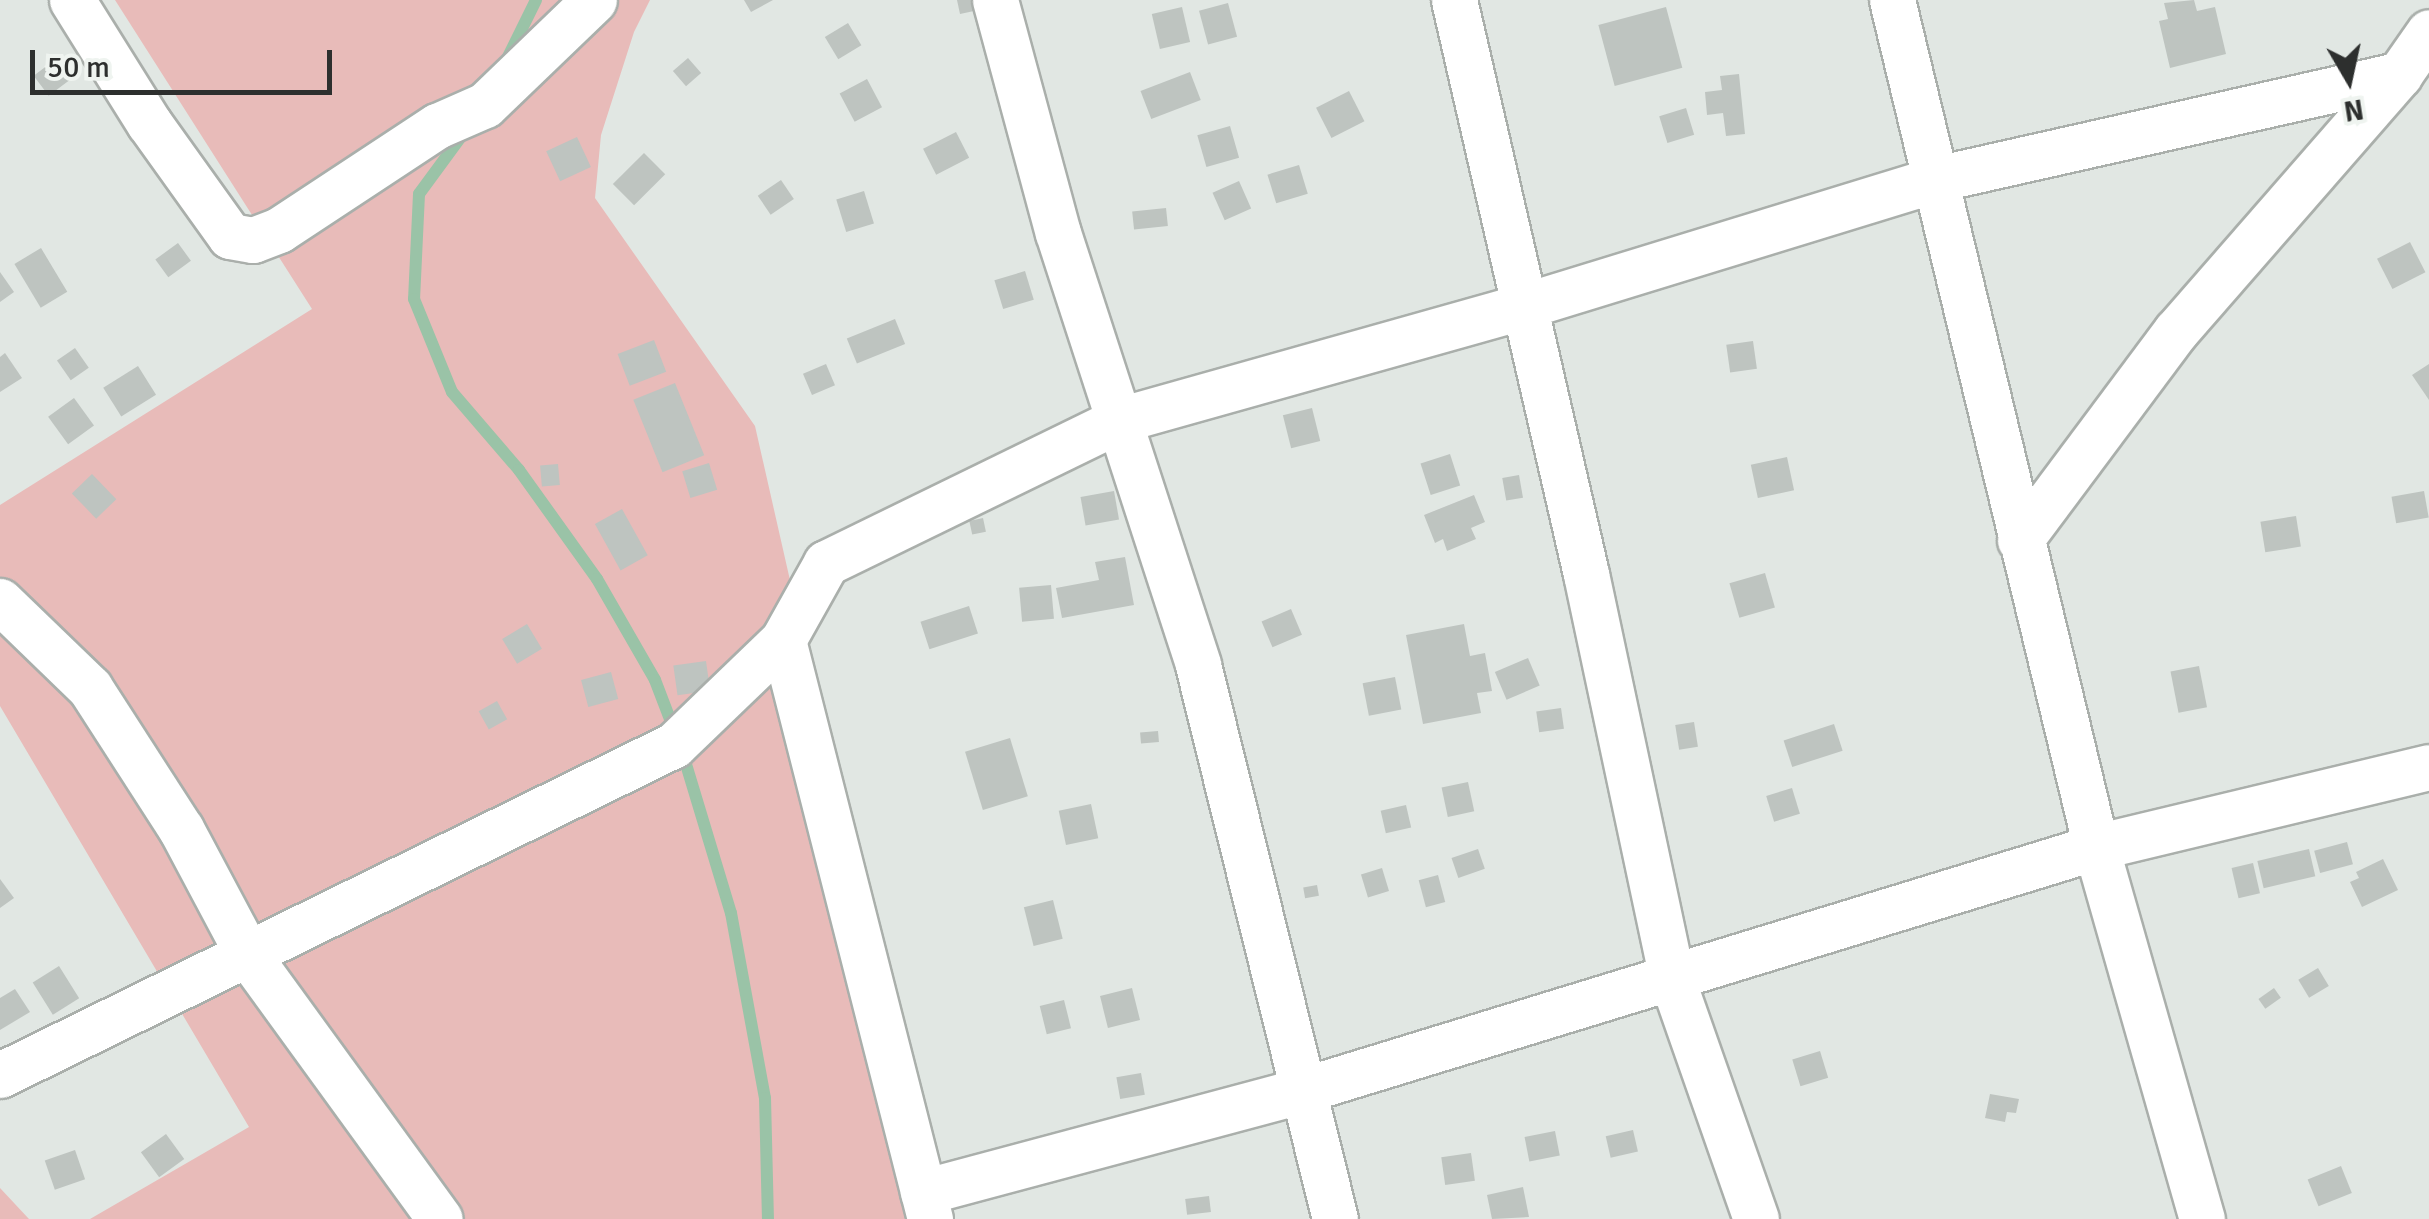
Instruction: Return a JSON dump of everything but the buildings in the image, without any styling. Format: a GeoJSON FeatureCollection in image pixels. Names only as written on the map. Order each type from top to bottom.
{"type":"FeatureCollection","features":[{"type":"Feature","properties":{"kind":"street"},"geometry":{"type":"LineString","coordinates":[[72,0],[149,123],[230,236],[253,240],[279,230],[438,126],[485,104],[594,0]]}},
{"type":"Feature","properties":{"kind":"street"},"geometry":{"type":"LineString","coordinates":[[995,0],[1058,233],[1198,664],[1335,1219]]}},
{"type":"Feature","properties":{"kind":"street"},"geometry":{"type":"LineString","coordinates":[[1454,0],[1672,979],[1756,1219]]}},
{"type":"Feature","properties":{"kind":"street"},"geometry":{"type":"LineString","coordinates":[[1892,0],[2096,847],[2202,1219]]}},
{"type":"Feature","properties":{"kind":"street"},"geometry":{"type":"LineString","coordinates":[[2020,540],[2176,331],[2399,76],[2429,32]]}},
{"type":"Feature","properties":{"kind":"street"},"geometry":{"type":"LineString","coordinates":[[0,1075],[248,956],[524,814],[674,745],[783,640],[826,563],[1118,420],[1524,306],[1936,179],[2399,76]]}},
{"type":"Feature","properties":{"kind":"street"},"geometry":{"type":"LineString","coordinates":[[0,600],[90,688],[181,829],[248,956],[440,1219]]}},
{"type":"Feature","properties":{"kind":"street"},"geometry":{"type":"LineString","coordinates":[[783,640],[927,1206],[2096,847],[2429,766]]}},
{"type":"Feature","properties":{"kind":"shaded area"},"geometry":{"type":"Polygon","coordinates":[[[115,0],[650,0],[634,32],[601,135],[595,198],[755,426],[935,1219],[90,1219],[249,1127],[0,706],[0,505],[312,309],[115,0]]]}},
{"type":"Feature","properties":{"kind":"shaded area"},"geometry":{"type":"Polygon","coordinates":[[[0,1188],[29,1219],[0,1219],[0,1188]]]}},
{"type":"Feature","properties":{"kind":"waterway"},"geometry":{"type":"LineString","coordinates":[[506,61],[536,0]]}},
{"type":"Feature","properties":{"kind":"waterway"},"geometry":{"type":"LineString","coordinates":[[466,130],[419,194],[414,299],[452,392],[519,470],[597,579],[655,680],[675,732]]}},
{"type":"Feature","properties":{"kind":"waterway"},"geometry":{"type":"LineString","coordinates":[[682,751],[731,913],[765,1098],[768,1219]]}}]}
